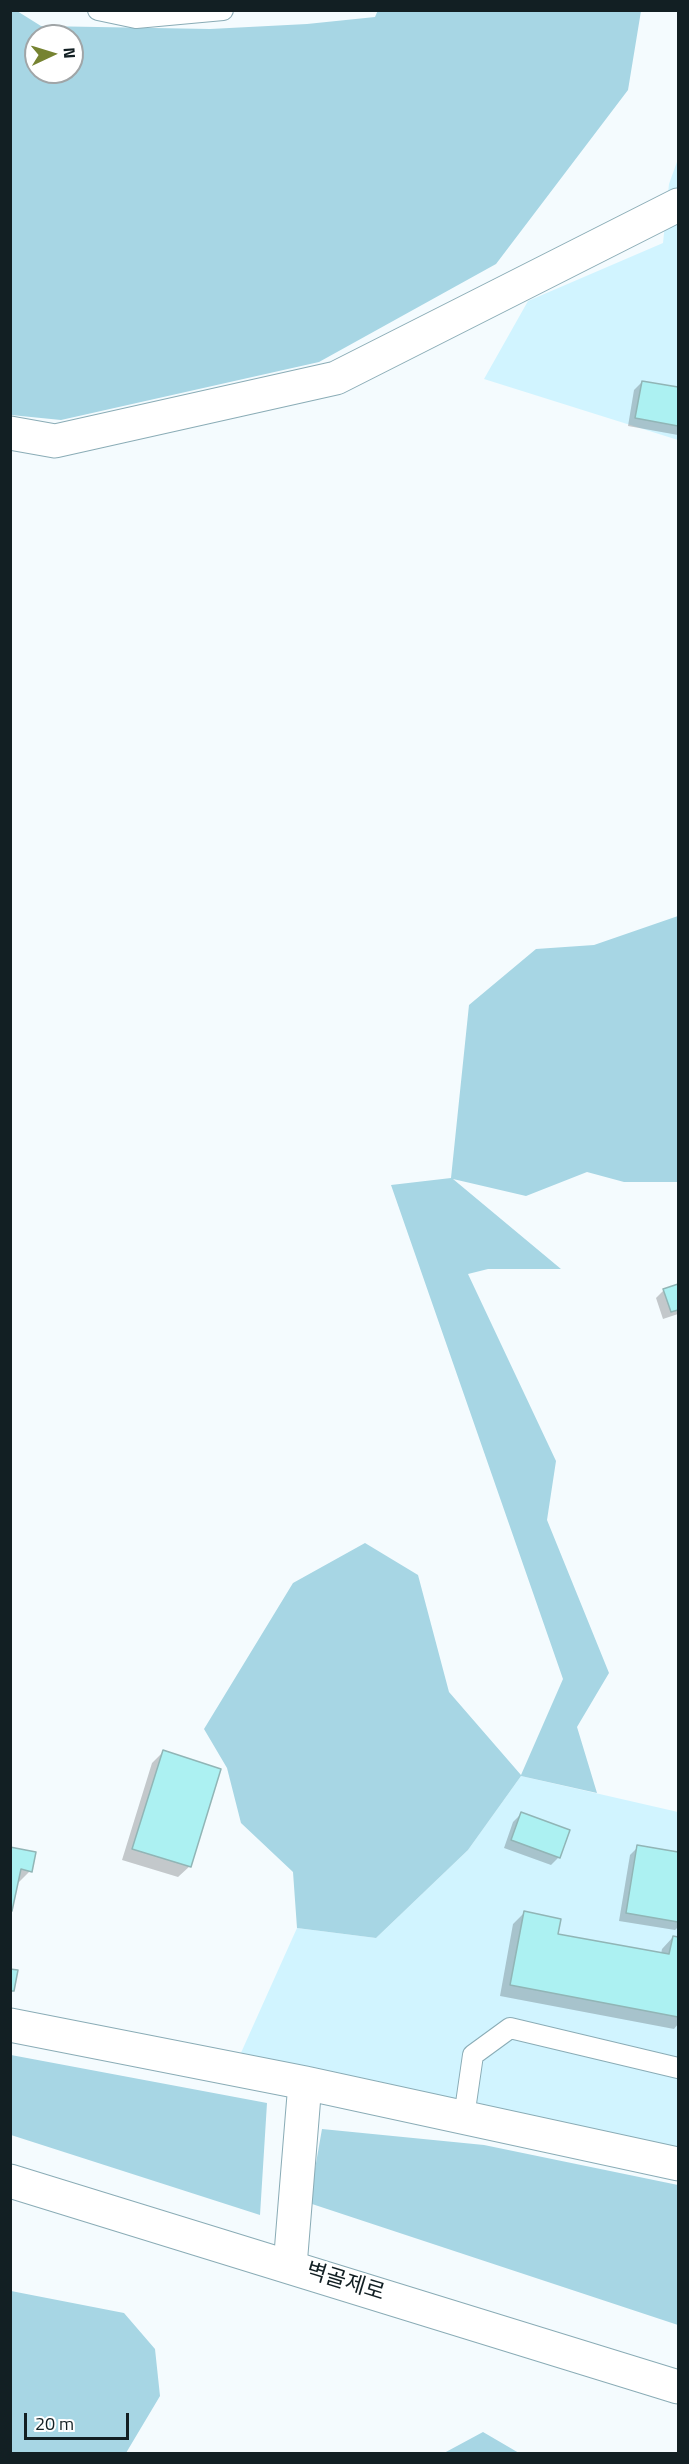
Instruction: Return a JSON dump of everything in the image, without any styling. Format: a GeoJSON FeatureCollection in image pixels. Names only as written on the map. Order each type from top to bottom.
{"type":"FeatureCollection","features":[{"type":"Feature","properties":{"kind":"street"},"geometry":{"type":"LineString","coordinates":[[10,433],[55,441],[336,378],[678,205]]}},
{"type":"Feature","properties":{"kind":"street"},"geometry":{"type":"LineString","coordinates":[[10,2025],[305,2083],[678,2164]]}},
{"type":"Feature","properties":{"kind":"street"},"geometry":{"type":"LineString","coordinates":[[290,2266],[305,2083]]}},
{"type":"Feature","properties":{"kind":"street","name":"벽골제로"},"geometry":{"type":"LineString","coordinates":[[10,2181],[678,2387]]}},
{"type":"Feature","properties":{"kind":"lane"},"geometry":{"type":"LineString","coordinates":[[98,10],[136,18],[223,10]]}},
{"type":"Feature","properties":{"kind":"lane"},"geometry":{"type":"LineString","coordinates":[[464,2117],[473,2055],[510,2028],[678,2068]]}},
{"type":"Feature","properties":{"kind":"shaded area"},"geometry":{"type":"Polygon","coordinates":[[[378,10],[641,11],[628,90],[496,264],[319,362],[61,420],[11,415],[11,11],[17,11],[38,24],[24,24],[24,84],[84,84],[84,27],[210,29],[307,24],[375,17],[378,10]]]}},
{"type":"Feature","properties":{"kind":"shaded area"},"geometry":{"type":"Polygon","coordinates":[[[678,159],[678,440],[484,379],[528,301],[663,243],[669,184],[678,159]]]}},
{"type":"Feature","properties":{"kind":"shaded area"},"geometry":{"type":"Polygon","coordinates":[[[678,916],[678,1182],[624,1182],[587,1172],[526,1196],[453,1179],[561,1269],[488,1269],[468,1274],[556,1461],[547,1520],[609,1673],[577,1727],[597,1793],[521,1776],[468,1850],[376,1938],[297,1928],[293,1872],[241,1823],[227,1768],[204,1729],[293,1583],[365,1543],[418,1575],[449,1692],[521,1775],[563,1679],[391,1185],[451,1178],[469,1005],[536,949],[594,945],[678,916]]]}},
{"type":"Feature","properties":{"kind":"shaded area"},"geometry":{"type":"Polygon","coordinates":[[[521,1776],[678,1812],[678,2149],[240,2055],[297,1928],[376,1938],[468,1850],[521,1776]]]}},
{"type":"Feature","properties":{"kind":"shaded area"},"geometry":{"type":"Polygon","coordinates":[[[11,2055],[267,2103],[260,2215],[11,2135],[11,2055]]]}},
{"type":"Feature","properties":{"kind":"shaded area"},"geometry":{"type":"Polygon","coordinates":[[[322,2129],[484,2145],[678,2185],[678,2325],[309,2203],[322,2129]]]}},
{"type":"Feature","properties":{"kind":"shaded area"},"geometry":{"type":"Polygon","coordinates":[[[11,2291],[124,2313],[155,2349],[160,2396],[126,2453],[11,2453],[11,2291]]]}},
{"type":"Feature","properties":{"kind":"shaded area"},"geometry":{"type":"Polygon","coordinates":[[[483,2432],[519,2453],[444,2453],[483,2432]]]}},
{"type":"Feature","properties":{"kind":"building"},"geometry":{"type":"Polygon","coordinates":[[[642,381],[678,387],[678,426],[635,418],[642,381]]]}},
{"type":"Feature","properties":{"kind":"building"},"geometry":{"type":"Polygon","coordinates":[[[678,1284],[678,1310],[671,1312],[663,1289],[678,1284]]]}},
{"type":"Feature","properties":{"kind":"building"},"geometry":{"type":"Polygon","coordinates":[[[163,1750],[221,1769],[191,1867],[132,1849],[163,1750]]]}},
{"type":"Feature","properties":{"kind":"building"},"geometry":{"type":"Polygon","coordinates":[[[521,1812],[570,1830],[560,1858],[511,1840],[521,1812]]]}},
{"type":"Feature","properties":{"kind":"building"},"geometry":{"type":"Polygon","coordinates":[[[637,1845],[678,1852],[678,1922],[626,1913],[637,1845]]]}},
{"type":"Feature","properties":{"kind":"building"},"geometry":{"type":"Polygon","coordinates":[[[10,1847],[36,1852],[32,1872],[21,1869],[12,1911],[10,1911],[10,1847]]]}},
{"type":"Feature","properties":{"kind":"building"},"geometry":{"type":"Polygon","coordinates":[[[524,1911],[561,1919],[558,1934],[669,1954],[673,1936],[678,1937],[678,2017],[510,1985],[524,1911]]]}},
{"type":"Feature","properties":{"kind":"building"},"geometry":{"type":"Polygon","coordinates":[[[10,1969],[18,1970],[14,1991],[10,1991],[10,1969]]]}}]}
